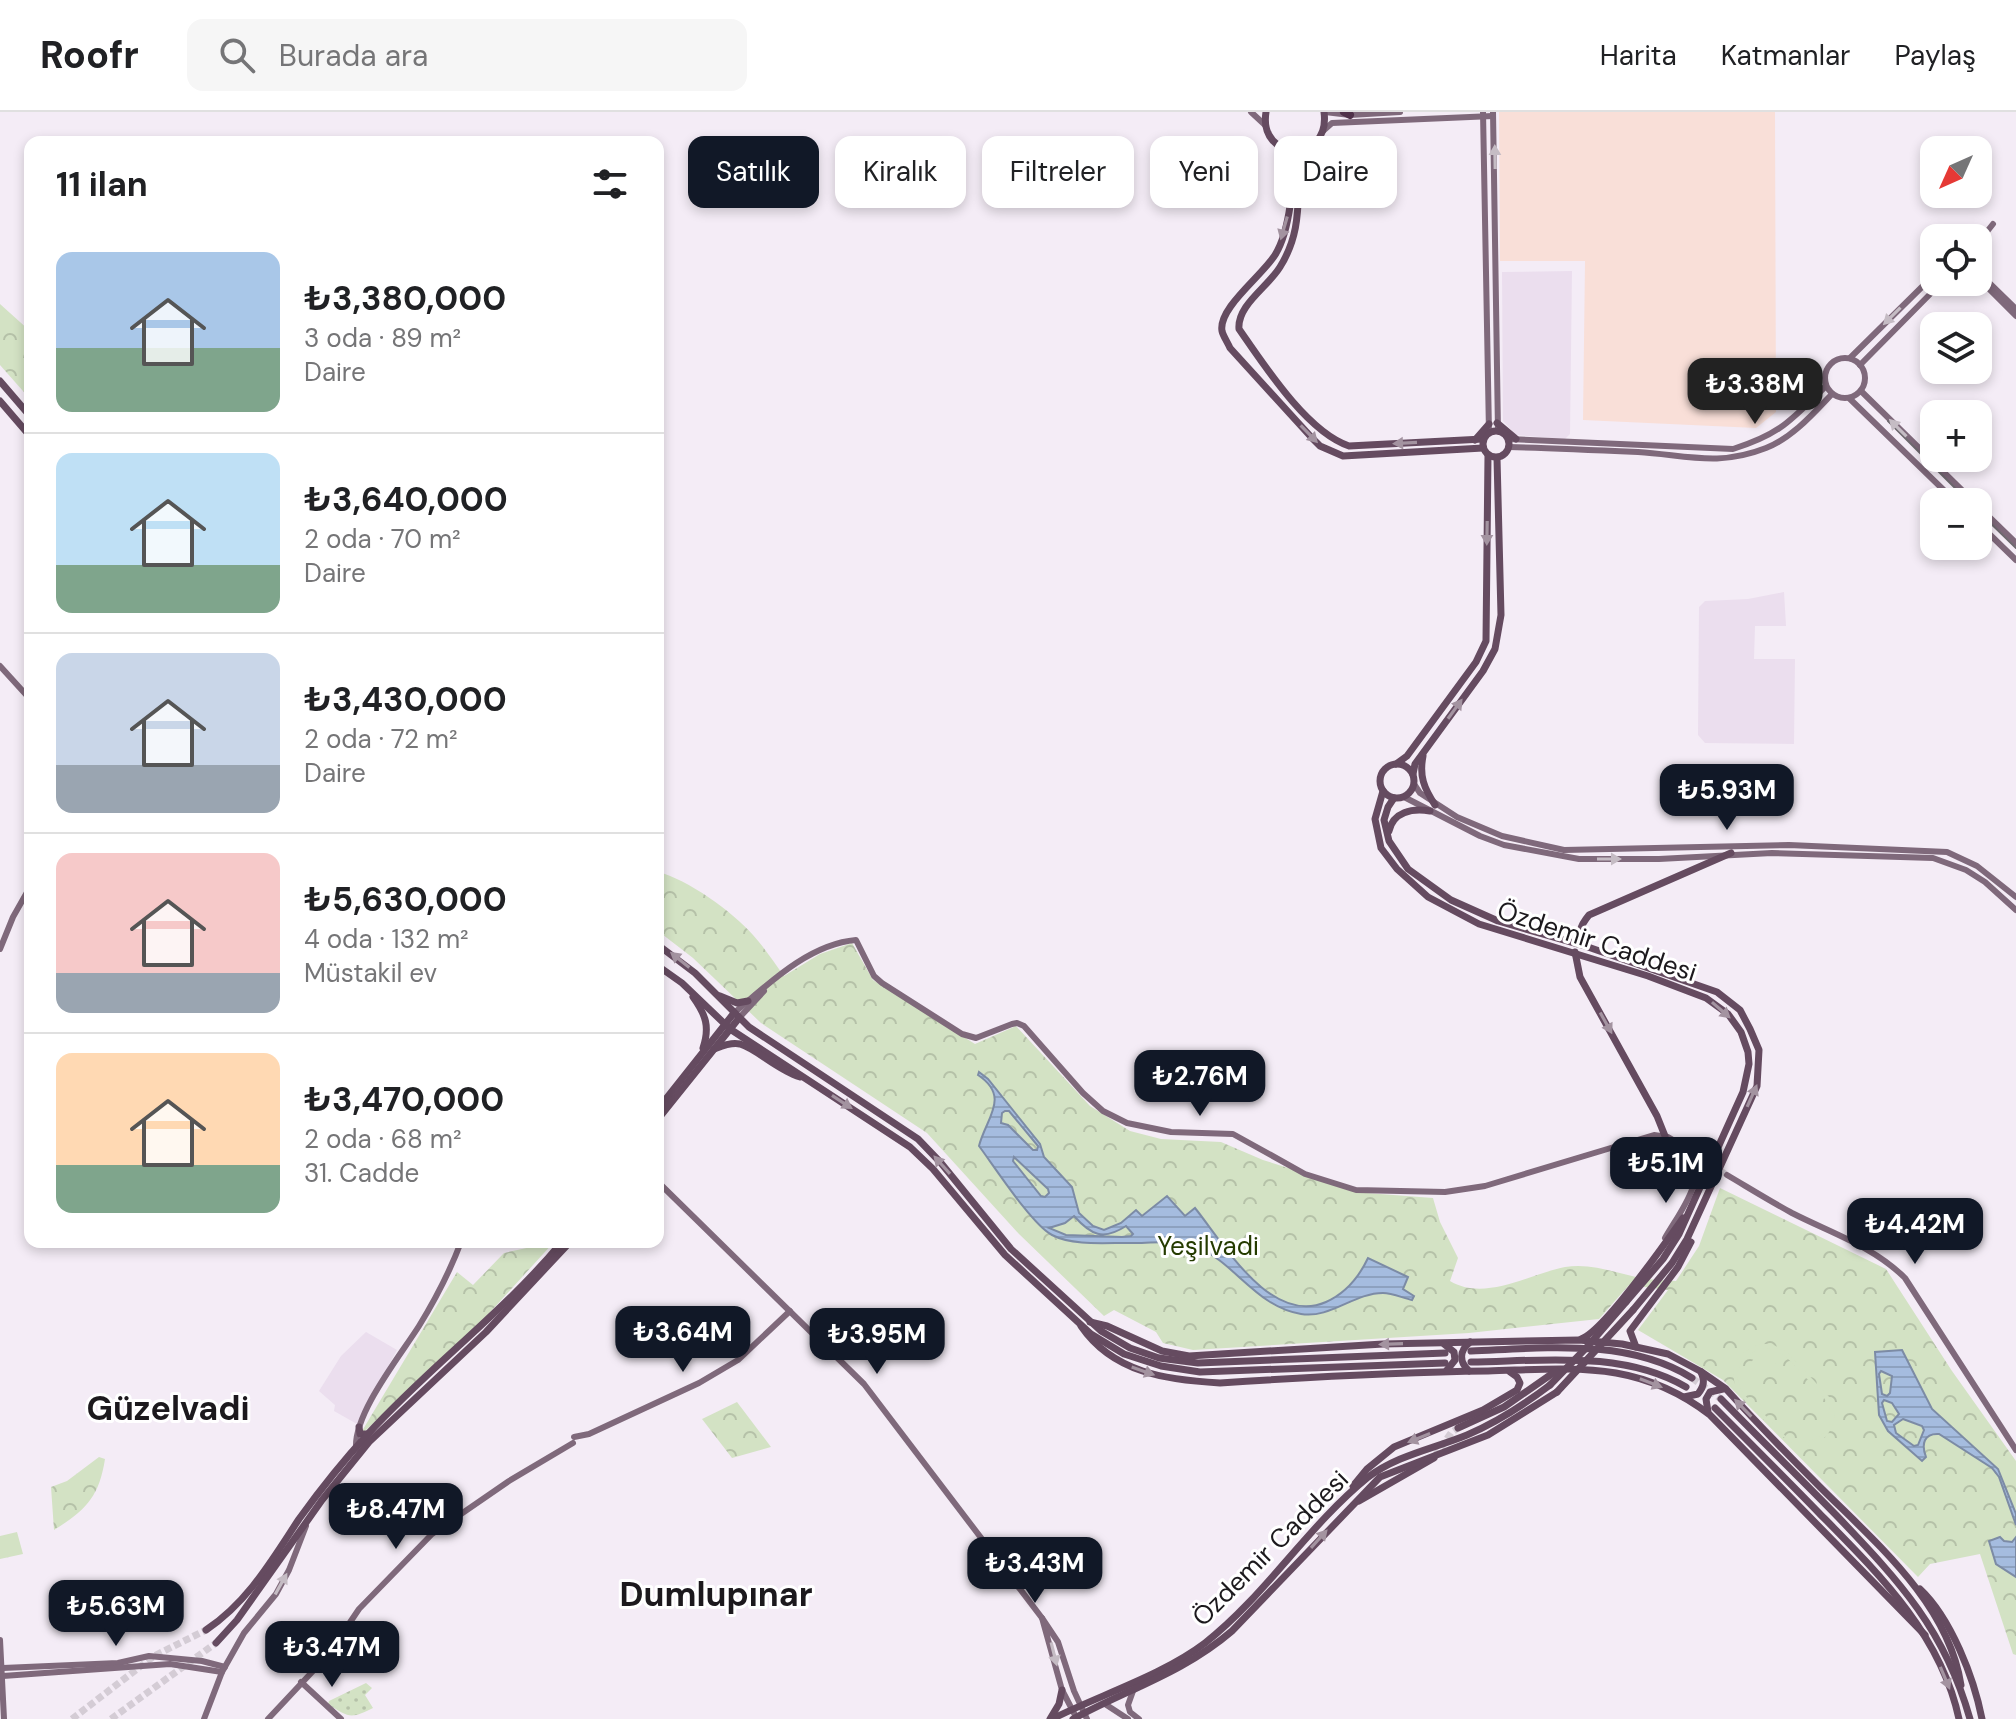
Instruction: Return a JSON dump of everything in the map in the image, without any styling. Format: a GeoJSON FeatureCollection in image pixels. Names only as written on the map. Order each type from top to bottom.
{"type":"FeatureCollection","features":[{"type":"Feature","properties":{"kind":"main road"},"geometry":{"type":"LineString","coordinates":[[1266,112],[1265,125],[1274,142]]}},
{"type":"Feature","properties":{"kind":"main road"},"geometry":{"type":"LineString","coordinates":[[1321,136],[1324,112]]}},
{"type":"Feature","properties":{"kind":"main road"},"geometry":{"type":"LineString","coordinates":[[1290,208],[1277,253],[1250,287],[1226,310],[1222,331],[1230,348],[1312,438],[1320,446],[1343,456],[1512,443]]}},
{"type":"Feature","properties":{"kind":"main road"},"geometry":{"type":"LineString","coordinates":[[1299,208],[1290,248],[1279,269],[1238,320],[1239,329],[1275,381],[1333,441],[1349,446],[1512,443]]}},
{"type":"Feature","properties":{"kind":"main road"},"geometry":{"type":"LineString","coordinates":[[0,381],[24,409]]}},
{"type":"Feature","properties":{"kind":"main road"},"geometry":{"type":"LineString","coordinates":[[0,401],[24,429]]}},
{"type":"Feature","properties":{"kind":"main road"},"geometry":{"type":"LineString","coordinates":[[1488,444],[1501,615],[1495,649],[1483,671],[1415,764],[1414,784],[1404,797],[1394,798],[1383,791],[1379,782],[1381,775],[1387,767],[1407,756],[1476,662],[1486,641],[1488,444]]}},
{"type":"Feature","properties":{"kind":"main road"},"geometry":{"type":"LineString","coordinates":[[1389,841],[1389,826],[1396,817],[1410,810],[1433,808],[1423,788],[1421,768],[1424,752]]}},
{"type":"Feature","properties":{"kind":"main road"},"geometry":{"type":"LineString","coordinates":[[1396,764],[1406,767],[1413,774]]}},
{"type":"Feature","properties":{"kind":"main road","name":"Özdemir Caddesi"},"geometry":{"type":"LineString","coordinates":[[1078,1715],[1185,1657],[1206,1642],[1267,1584],[1340,1503],[1389,1463],[1467,1435],[1510,1413],[1550,1385],[1663,1259],[1696,1200],[1743,1092],[1749,1064],[1741,1032],[1728,1014],[1706,998],[1575,952],[1479,924],[1428,897],[1397,869],[1381,848],[1375,819],[1383,791]]}},
{"type":"Feature","properties":{"kind":"main road"},"geometry":{"type":"LineString","coordinates":[[1389,841],[1384,820],[1394,798]]}},
{"type":"Feature","properties":{"kind":"main road","name":"Özdemir Caddesi"},"geometry":{"type":"LineString","coordinates":[[1078,1715],[1198,1658],[1232,1631],[1341,1514],[1380,1477],[1488,1435],[1557,1392],[1672,1263],[1707,1199],[1757,1086],[1759,1050],[1740,1010],[1717,992],[1588,947],[1498,921],[1451,900],[1408,869],[1389,841]]}},
{"type":"Feature","properties":{"kind":"main road"},"geometry":{"type":"LineString","coordinates":[[1588,947],[1580,937],[1580,931],[1589,915],[1731,853]]}},
{"type":"Feature","properties":{"kind":"main road"},"geometry":{"type":"LineString","coordinates":[[664,949],[695,973],[736,1016],[918,1139],[1011,1249],[1090,1322],[1130,1348],[1159,1358],[1198,1363],[1445,1353]]}},
{"type":"Feature","properties":{"kind":"main road"},"geometry":{"type":"LineString","coordinates":[[1575,952],[1580,977],[1665,1136]]}},
{"type":"Feature","properties":{"kind":"main road"},"geometry":{"type":"LineString","coordinates":[[664,970],[728,1026],[910,1147],[933,1169],[1005,1255],[1081,1326],[1124,1354],[1161,1366],[1200,1372],[1451,1367],[1455,1360],[1454,1352],[1442,1343]]}},
{"type":"Feature","properties":{"kind":"main road"},"geometry":{"type":"LineString","coordinates":[[682,983],[707,1019],[702,1052]]}},
{"type":"Feature","properties":{"kind":"main road"},"geometry":{"type":"LineString","coordinates":[[716,995],[737,1003],[748,1001]]}},
{"type":"Feature","properties":{"kind":"main road"},"geometry":{"type":"LineString","coordinates":[[664,1111],[736,1016]]}},
{"type":"Feature","properties":{"kind":"main road"},"geometry":{"type":"LineString","coordinates":[[664,1101],[702,1052],[728,1026]]}},
{"type":"Feature","properties":{"kind":"main road"},"geometry":{"type":"LineString","coordinates":[[712,1050],[726,1044],[741,1044],[785,1072],[807,1079]]}},
{"type":"Feature","properties":{"kind":"main road"},"geometry":{"type":"LineString","coordinates":[[1636,1347],[1630,1331],[1678,1267],[1701,1223],[1707,1199]]}},
{"type":"Feature","properties":{"kind":"main road"},"geometry":{"type":"LineString","coordinates":[[1579,1340],[1592,1333],[1654,1259],[1696,1200]]}},
{"type":"Feature","properties":{"kind":"main road"},"geometry":{"type":"LineString","coordinates":[[206,1630],[226,1615],[256,1583],[303,1515],[369,1433],[500,1309],[556,1248]]}},
{"type":"Feature","properties":{"kind":"main road"},"geometry":{"type":"LineString","coordinates":[[216,1643],[237,1620],[322,1500],[369,1442],[486,1332],[564,1248]]}},
{"type":"Feature","properties":{"kind":"main road"},"geometry":{"type":"LineString","coordinates":[[1090,1322],[1107,1326],[1162,1351],[1189,1356],[1442,1343],[1470,1347],[1612,1352],[1665,1363],[1692,1378]]}},
{"type":"Feature","properties":{"kind":"main road"},"geometry":{"type":"LineString","coordinates":[[1712,1411],[1651,1382],[1615,1373],[1470,1367],[1461,1356],[1463,1349],[1470,1347],[1579,1340],[1636,1347],[1668,1354],[1726,1389],[1927,1596],[1957,1646],[1974,1688],[1982,1719]]}},
{"type":"Feature","properties":{"kind":"main road"},"geometry":{"type":"LineString","coordinates":[[1445,1367],[1599,1362],[1646,1369],[1686,1387]]}},
{"type":"Feature","properties":{"kind":"main road"},"geometry":{"type":"LineString","coordinates":[[1458,1428],[1504,1407],[1550,1372],[1560,1369]]}},
{"type":"Feature","properties":{"kind":"main road"},"geometry":{"type":"LineString","coordinates":[[1340,1503],[1367,1469],[1394,1447],[1483,1410],[1517,1390],[1520,1383],[1509,1371]]}},
{"type":"Feature","properties":{"kind":"main road"},"geometry":{"type":"LineString","coordinates":[[1682,1397],[1690,1398],[1703,1387],[1704,1379],[1700,1371]]}},
{"type":"Feature","properties":{"kind":"main road"},"geometry":{"type":"LineString","coordinates":[[1726,1389],[1717,1388],[1710,1392],[1706,1407],[1874,1569],[1910,1612],[1925,1635],[1949,1686],[1959,1719]]}},
{"type":"Feature","properties":{"kind":"main road"},"geometry":{"type":"LineString","coordinates":[[1721,1399],[1897,1579],[1943,1648],[1961,1685]]}},
{"type":"Feature","properties":{"kind":"main road"},"geometry":{"type":"LineString","coordinates":[[359,1427],[360,1434],[369,1433]]}},
{"type":"Feature","properties":{"kind":"main road"},"geometry":{"type":"LineString","coordinates":[[1341,1514],[1434,1458]]}},
{"type":"Feature","properties":{"kind":"main road"},"geometry":{"type":"LineString","coordinates":[[1914,1585],[1944,1635],[1957,1664],[1970,1719]]}},
{"type":"Feature","properties":{"kind":"main road"},"geometry":{"type":"LineString","coordinates":[[1051,1719],[1062,1690]]}},
{"type":"Feature","properties":{"kind":"main road"},"geometry":{"type":"LineString","coordinates":[[1051,1719],[1078,1715]]}},
{"type":"Feature","properties":{"kind":"street"},"geometry":{"type":"LineString","coordinates":[[1251,112],[1265,125]]}},
{"type":"Feature","properties":{"kind":"street"},"geometry":{"type":"LineString","coordinates":[[1324,112],[1400,112]]}},
{"type":"Feature","properties":{"kind":"street"},"geometry":{"type":"LineString","coordinates":[[1323,131],[1332,123],[1493,114],[1488,444]]}},
{"type":"Feature","properties":{"kind":"street"},"geometry":{"type":"LineString","coordinates":[[1483,115],[1488,444]]}},
{"type":"Feature","properties":{"kind":"street"},"geometry":{"type":"LineString","coordinates":[[1992,286],[2016,309]]}},
{"type":"Feature","properties":{"kind":"street"},"geometry":{"type":"LineString","coordinates":[[1850,358],[1920,289]]}},
{"type":"Feature","properties":{"kind":"street"},"geometry":{"type":"LineString","coordinates":[[1992,292],[2016,316]]}},
{"type":"Feature","properties":{"kind":"street"},"geometry":{"type":"LineString","coordinates":[[1860,365],[1928,296]]}},
{"type":"Feature","properties":{"kind":"street"},"geometry":{"type":"LineString","coordinates":[[1849,398],[1861,391],[1865,378],[1860,365],[1843,357],[1831,363],[1824,375],[1826,386],[1832,394],[1849,398],[1942,488]]}},
{"type":"Feature","properties":{"kind":"street"},"geometry":{"type":"LineString","coordinates":[[1512,443],[1733,449],[1764,439],[1786,426],[1826,386]]}},
{"type":"Feature","properties":{"kind":"street"},"geometry":{"type":"LineString","coordinates":[[1861,391],[1960,488]]}},
{"type":"Feature","properties":{"kind":"street"},"geometry":{"type":"LineString","coordinates":[[1512,443],[1673,454],[1700,460],[1735,459],[1769,447],[1792,433],[1832,394]]}},
{"type":"Feature","properties":{"kind":"street"},"geometry":{"type":"LineString","coordinates":[[1992,520],[2016,543]]}},
{"type":"Feature","properties":{"kind":"street"},"geometry":{"type":"LineString","coordinates":[[1992,537],[2016,560]]}},
{"type":"Feature","properties":{"kind":"street"},"geometry":{"type":"LineString","coordinates":[[0,666],[24,692]]}},
{"type":"Feature","properties":{"kind":"street"},"geometry":{"type":"LineString","coordinates":[[1414,784],[1433,808],[1504,845],[1579,859],[1659,859],[1731,853],[1933,858],[1966,870],[1985,882],[2016,910]]}},
{"type":"Feature","properties":{"kind":"street"},"geometry":{"type":"LineString","coordinates":[[1404,797],[1502,836],[1564,850],[1789,845],[1947,852],[1977,866],[2016,897]]}},
{"type":"Feature","properties":{"kind":"street"},"geometry":{"type":"LineString","coordinates":[[0,949],[24,898]]}},
{"type":"Feature","properties":{"kind":"street"},"geometry":{"type":"LineString","coordinates":[[736,1016],[748,1001],[772,982],[827,946],[856,940],[869,968],[882,983],[962,1034],[976,1038],[1012,1024],[1024,1026],[1103,1111],[1127,1123],[1171,1132],[1233,1134],[1305,1174],[1356,1190],[1445,1192],[1485,1186],[1654,1135],[1665,1136],[1699,1155]]}},
{"type":"Feature","properties":{"kind":"street"},"geometry":{"type":"LineString","coordinates":[[736,1016],[772,982]]}},
{"type":"Feature","properties":{"kind":"street"},"geometry":{"type":"LineString","coordinates":[[1654,1259],[1695,1183],[1697,1169],[1692,1151]]}},
{"type":"Feature","properties":{"kind":"street"},"geometry":{"type":"LineString","coordinates":[[1727,1175],[1790,1212],[1858,1244],[1897,1270],[2016,1450]]}},
{"type":"Feature","properties":{"kind":"street"},"geometry":{"type":"LineString","coordinates":[[664,1188],[880,1403],[1058,1642],[1078,1715]]}},
{"type":"Feature","properties":{"kind":"street"},"geometry":{"type":"LineString","coordinates":[[356,1448],[355,1437],[359,1427],[391,1367],[432,1303],[458,1248]]}},
{"type":"Feature","properties":{"kind":"street"},"geometry":{"type":"LineString","coordinates":[[268,1719],[328,1655],[359,1609],[436,1530],[574,1440],[704,1381],[738,1360],[790,1311]]}},
{"type":"Feature","properties":{"kind":"street"},"geometry":{"type":"LineString","coordinates":[[204,1719],[224,1669],[244,1633],[276,1594],[289,1570],[307,1523]]}},
{"type":"Feature","properties":{"kind":"street"},"geometry":{"type":"LineString","coordinates":[[1042,1618],[1062,1690],[1078,1715]]}},
{"type":"Feature","properties":{"kind":"street"},"geometry":{"type":"LineString","coordinates":[[0,1640],[4,1719]]}},
{"type":"Feature","properties":{"kind":"street"},"geometry":{"type":"LineString","coordinates":[[3,1668],[118,1663],[149,1656],[202,1661],[224,1669]]}},
{"type":"Feature","properties":{"kind":"street"},"geometry":{"type":"LineString","coordinates":[[3,1676],[170,1664],[224,1669]]}},
{"type":"Feature","properties":{"kind":"street"},"geometry":{"type":"LineString","coordinates":[[301,1682],[341,1719]]}},
{"type":"Feature","properties":{"kind":"street"},"geometry":{"type":"LineString","coordinates":[[1133,1691],[1128,1705],[1130,1712],[1139,1719]]}},
{"type":"Feature","properties":{"kind":"street"},"geometry":{"type":"LineString","coordinates":[[1105,1704],[1128,1719]]}},
{"type":"Feature","properties":{"kind":"shaded area"},"geometry":{"type":"Polygon","coordinates":[[[1499,112],[1775,112],[1776,412],[1756,428],[1583,420],[1585,261],[1500,261],[1499,112]]]}},
{"type":"Feature","properties":{"kind":"shaded area"},"geometry":{"type":"Polygon","coordinates":[[[1572,271],[1570,434],[1565,439],[1516,435],[1503,421],[1502,272],[1572,271]]]}},
{"type":"Feature","properties":{"kind":"shaded area"},"geometry":{"type":"Polygon","coordinates":[[[1784,592],[1786,626],[1755,626],[1754,659],[1795,659],[1794,744],[1705,743],[1698,735],[1699,607],[1705,601],[1748,599],[1784,592]]]}},
{"type":"Feature","properties":{"kind":"shaded area"},"geometry":{"type":"Polygon","coordinates":[[[366,1332],[397,1350],[357,1424],[334,1411],[335,1405],[319,1391],[341,1356],[366,1332]]]}},
{"type":"Feature","properties":{"kind":"green space"},"geometry":{"type":"Polygon","coordinates":[[[0,304],[24,326],[24,392],[0,365],[0,304]]]}},
{"type":"Feature","properties":{"kind":"green space","name":"Yeşilvadi"},"geometry":{"type":"Polygon","coordinates":[[[664,874],[696,889],[734,916],[784,976],[820,954],[852,943],[873,980],[975,1044],[1016,1026],[1090,1106],[1130,1131],[1161,1139],[1221,1142],[1263,1160],[1367,1193],[1433,1198],[1440,1222],[1458,1258],[1450,1281],[1464,1287],[1492,1288],[1574,1266],[1676,1281],[1699,1246],[1720,1188],[1886,1269],[1952,1371],[2016,1461],[2016,1655],[2013,1654],[1980,1554],[1930,1564],[1918,1577],[1723,1380],[1638,1330],[1668,1290],[1629,1285],[1599,1319],[1469,1333],[1193,1350],[1163,1343],[1156,1332],[1114,1310],[1104,1316],[1019,1234],[927,1133],[761,1023],[693,958],[664,936],[664,874]]]}},
{"type":"Feature","properties":{"kind":"green space"},"geometry":{"type":"Polygon","coordinates":[[[527,1248],[549,1248],[483,1320],[362,1431],[457,1272],[473,1285],[504,1253],[527,1248]]]}},
{"type":"Feature","properties":{"kind":"green space"},"geometry":{"type":"Polygon","coordinates":[[[1772,1344],[1788,1353],[1831,1399],[1834,1422],[1818,1443],[1800,1445],[1783,1437],[1738,1391],[1734,1378],[1737,1362],[1747,1350],[1772,1344]],[[1772,1349],[1751,1353],[1741,1363],[1738,1377],[1743,1392],[1792,1440],[1805,1442],[1820,1436],[1831,1420],[1828,1404],[1792,1362],[1772,1349]]]}},
{"type":"Feature","properties":{"kind":"green space"},"geometry":{"type":"Polygon","coordinates":[[[1763,1350],[1776,1364],[1755,1384],[1742,1371],[1763,1350]]]}},
{"type":"Feature","properties":{"kind":"green space"},"geometry":{"type":"Polygon","coordinates":[[[737,1402],[771,1447],[732,1458],[702,1419],[737,1402]]]}},
{"type":"Feature","properties":{"kind":"green space"},"geometry":{"type":"Polygon","coordinates":[[[99,1457],[105,1459],[95,1493],[83,1509],[54,1530],[51,1487],[67,1481],[99,1457]]]}},
{"type":"Feature","properties":{"kind":"green space"},"geometry":{"type":"Polygon","coordinates":[[[17,1532],[23,1554],[0,1559],[0,1536],[17,1532]]]}},
{"type":"Feature","properties":{"kind":"green space"},"geometry":{"type":"Polygon","coordinates":[[[366,1683],[372,1688],[365,1695],[373,1708],[350,1715],[328,1704],[329,1701],[366,1683]]]}},
{"type":"Feature","properties":{"kind":"water"},"geometry":{"type":"Polygon","coordinates":[[[979,1072],[988,1079],[1040,1144],[1044,1157],[1072,1187],[1079,1213],[1093,1226],[1104,1230],[1121,1223],[1136,1210],[1142,1216],[1167,1196],[1185,1216],[1195,1208],[1251,1278],[1286,1302],[1306,1306],[1326,1302],[1351,1284],[1368,1258],[1408,1277],[1403,1289],[1414,1296],[1412,1300],[1386,1293],[1372,1294],[1322,1313],[1301,1314],[1272,1303],[1223,1263],[1190,1244],[1082,1243],[1052,1235],[1024,1208],[979,1146],[995,1100],[988,1083],[978,1075],[979,1072]],[[1005,1111],[1001,1123],[1008,1125],[1033,1150],[1037,1150],[1038,1146],[1009,1111],[1005,1111]],[[1014,1157],[1013,1161],[1041,1196],[1049,1193],[1014,1157]],[[1074,1216],[1065,1223],[1049,1228],[1066,1235],[1122,1237],[1133,1234],[1126,1226],[1111,1233],[1098,1234],[1074,1216]]]}},
{"type":"Feature","properties":{"kind":"water"},"geometry":{"type":"Polygon","coordinates":[[[1902,1350],[1932,1409],[1998,1469],[2016,1514],[2016,1525],[1999,1477],[1992,1468],[1939,1434],[1930,1435],[1925,1440],[1926,1457],[1922,1461],[1888,1431],[1879,1415],[1875,1352],[1902,1350]],[[1881,1371],[1882,1394],[1887,1396],[1892,1376],[1881,1371]],[[1884,1400],[1882,1403],[1887,1421],[1892,1422],[1899,1414],[1892,1403],[1884,1400]],[[1903,1419],[1894,1425],[1896,1433],[1914,1446],[1918,1445],[1924,1430],[1922,1426],[1903,1419]]]}},
{"type":"Feature","properties":{"kind":"water"},"geometry":{"type":"Polygon","coordinates":[[[2000,1537],[2012,1542],[2016,1537],[2016,1577],[1996,1564],[1989,1541],[2000,1537]]]}},
{"type":"Feature","properties":{"kind":"tunnel"},"geometry":{"type":"LineString","coordinates":[[1699,1155],[1727,1175]]}},
{"type":"Feature","properties":{"kind":"tunnel"},"geometry":{"type":"LineString","coordinates":[[1692,1378],[1721,1399]]}},
{"type":"Feature","properties":{"kind":"tunnel"},"geometry":{"type":"LineString","coordinates":[[1435,1456],[1458,1428]]}},
{"type":"Feature","properties":{"kind":"tunnel"},"geometry":{"type":"LineString","coordinates":[[72,1719],[154,1656],[206,1630]]}},
{"type":"Feature","properties":{"kind":"tunnel"},"geometry":{"type":"LineString","coordinates":[[111,1719],[216,1643]]}},
{"type":"Feature","properties":{"kind":"tram line"},"geometry":{"type":"LineString","coordinates":[[1888,421],[1955,488]]}},
{"type":"Feature","properties":{"kind":"tram line"},"geometry":{"type":"LineString","coordinates":[[1992,525],[2016,548]]}},
{"type":"Feature","properties":{"kind":"district","name":"Güzelvadi"},"geometry":{"type":"Point","coordinates":[168,1408]}},
{"type":"Feature","properties":{"kind":"district","name":"Dumlupınar"},"geometry":{"type":"Point","coordinates":[716,1594]}}]}
